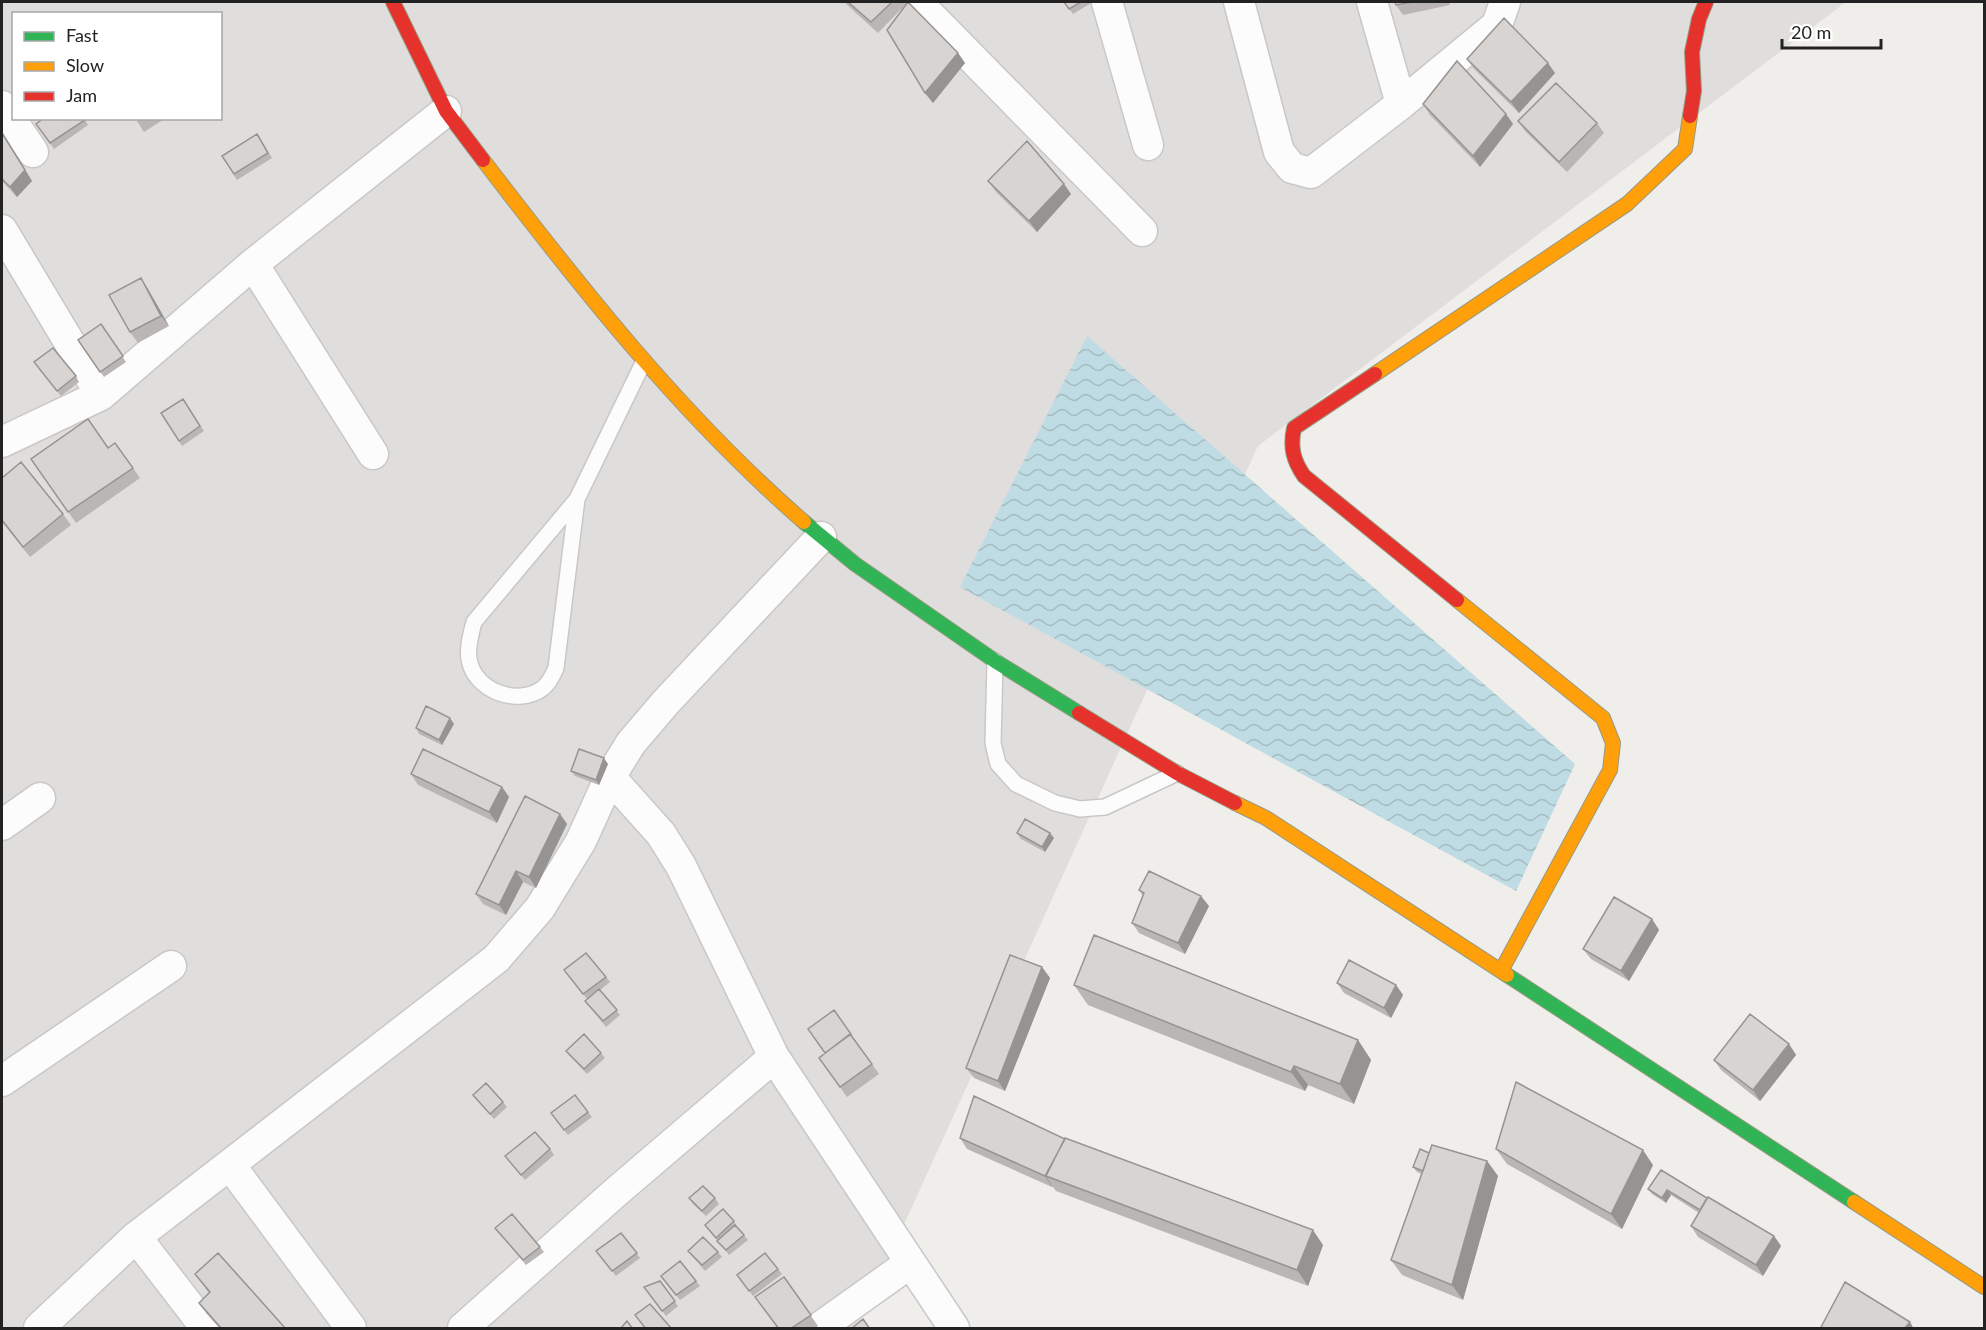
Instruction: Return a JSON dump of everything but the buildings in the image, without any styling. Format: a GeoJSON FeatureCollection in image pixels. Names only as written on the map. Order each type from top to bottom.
{"type":"FeatureCollection","features":[{"type":"Feature","properties":{"kind":"main road"},"geometry":{"type":"LineString","coordinates":[[393,2],[446,111],[562,264],[671,393],[782,503],[820,537],[995,661],[1177,773],[1266,818],[1924,1250],[1984,1287]]}},
{"type":"Feature","properties":{"kind":"main road"},"geometry":{"type":"LineString","coordinates":[[1501,971],[1610,770],[1614,755],[1613,735],[1603,718],[1304,476],[1294,462],[1290,445],[1294,428],[1628,204],[1685,149],[1694,91],[1692,52],[1699,19],[1706,2]]}},
{"type":"Feature","properties":{"kind":"street"},"geometry":{"type":"LineString","coordinates":[[917,2],[1142,231]]}},
{"type":"Feature","properties":{"kind":"street"},"geometry":{"type":"LineString","coordinates":[[1107,2],[1148,145]]}},
{"type":"Feature","properties":{"kind":"street"},"geometry":{"type":"LineString","coordinates":[[1239,2],[1279,152],[1292,168],[1311,173],[1401,104],[1497,25],[1505,2]]}},
{"type":"Feature","properties":{"kind":"street"},"geometry":{"type":"LineString","coordinates":[[1372,2],[1401,104]]}},
{"type":"Feature","properties":{"kind":"street"},"geometry":{"type":"LineString","coordinates":[[2,106],[33,152]]}},
{"type":"Feature","properties":{"kind":"street"},"geometry":{"type":"LineString","coordinates":[[2,442],[101,395],[253,264],[446,111]]}},
{"type":"Feature","properties":{"kind":"street"},"geometry":{"type":"LineString","coordinates":[[2,230],[101,395]]}},
{"type":"Feature","properties":{"kind":"street"},"geometry":{"type":"LineString","coordinates":[[253,264],[374,454]]}},
{"type":"Feature","properties":{"kind":"street"},"geometry":{"type":"LineString","coordinates":[[39,1329],[136,1238],[496,959],[540,908],[581,841],[610,777],[631,743],[666,702],[820,537]]}},
{"type":"Feature","properties":{"kind":"street"},"geometry":{"type":"LineString","coordinates":[[610,777],[661,834],[681,866],[774,1057],[954,1329]]}},
{"type":"Feature","properties":{"kind":"street"},"geometry":{"type":"LineString","coordinates":[[2,825],[40,798]]}},
{"type":"Feature","properties":{"kind":"street"},"geometry":{"type":"LineString","coordinates":[[2,1081],[171,966]]}},
{"type":"Feature","properties":{"kind":"street"},"geometry":{"type":"LineString","coordinates":[[463,1329],[616,1192],[774,1057]]}},
{"type":"Feature","properties":{"kind":"street"},"geometry":{"type":"LineString","coordinates":[[230,1165],[351,1329]]}},
{"type":"Feature","properties":{"kind":"street"},"geometry":{"type":"LineString","coordinates":[[136,1238],[206,1329]]}},
{"type":"Feature","properties":{"kind":"street"},"geometry":{"type":"LineString","coordinates":[[819,1329],[910,1263]]}},
{"type":"Feature","properties":{"kind":"lane"},"geometry":{"type":"LineString","coordinates":[[577,499],[556,668],[545,686],[531,694],[512,696],[490,690],[477,679],[469,660],[469,640],[474,622],[577,499],[644,361]]}},
{"type":"Feature","properties":{"kind":"lane"},"geometry":{"type":"LineString","coordinates":[[995,661],[993,743],[998,764],[1017,784],[1055,803],[1080,809],[1105,807],[1177,773]]}},
{"type":"Feature","properties":{"kind":"shaded area"},"geometry":{"type":"Polygon","coordinates":[[[2,2],[1846,2],[1258,446],[857,1328],[2,1328],[2,2]]]}},
{"type":"Feature","properties":{"kind":"water"},"geometry":{"type":"Polygon","coordinates":[[[1087,336],[1575,764],[1516,891],[960,587],[1087,336]]]}},
{"type":"Feature","properties":{"kind":"traffic: fast"},"geometry":{"type":"LineString","coordinates":[[804,522],[855,564],[995,661],[1079,713]]}},
{"type":"Feature","properties":{"kind":"traffic: fast"},"geometry":{"type":"LineString","coordinates":[[1507,975],[1854,1202]]}},
{"type":"Feature","properties":{"kind":"traffic: slow"},"geometry":{"type":"LineString","coordinates":[[1375,374],[1627,204],[1685,149],[1690,116]]}},
{"type":"Feature","properties":{"kind":"traffic: slow"},"geometry":{"type":"LineString","coordinates":[[483,160],[557,256],[634,349],[716,438],[804,522]]}},
{"type":"Feature","properties":{"kind":"traffic: slow"},"geometry":{"type":"LineString","coordinates":[[1457,600],[1603,718],[1613,743],[1610,770],[1501,971]]}},
{"type":"Feature","properties":{"kind":"traffic: slow"},"geometry":{"type":"LineString","coordinates":[[1235,803],[1266,818],[1507,975]]}},
{"type":"Feature","properties":{"kind":"traffic: slow"},"geometry":{"type":"LineString","coordinates":[[1854,1202],[1984,1287]]}},
{"type":"Feature","properties":{"kind":"traffic: jam"},"geometry":{"type":"LineString","coordinates":[[393,2],[446,111],[483,160]]}},
{"type":"Feature","properties":{"kind":"traffic: jam"},"geometry":{"type":"LineString","coordinates":[[1690,116],[1694,91],[1692,52],[1699,19],[1706,2]]}},
{"type":"Feature","properties":{"kind":"traffic: jam"},"geometry":{"type":"LineString","coordinates":[[1375,374],[1294,428],[1292,441],[1295,459],[1304,476],[1457,600]]}},
{"type":"Feature","properties":{"kind":"traffic: jam"},"geometry":{"type":"LineString","coordinates":[[1079,713],[1177,773],[1235,803]]}}]}
